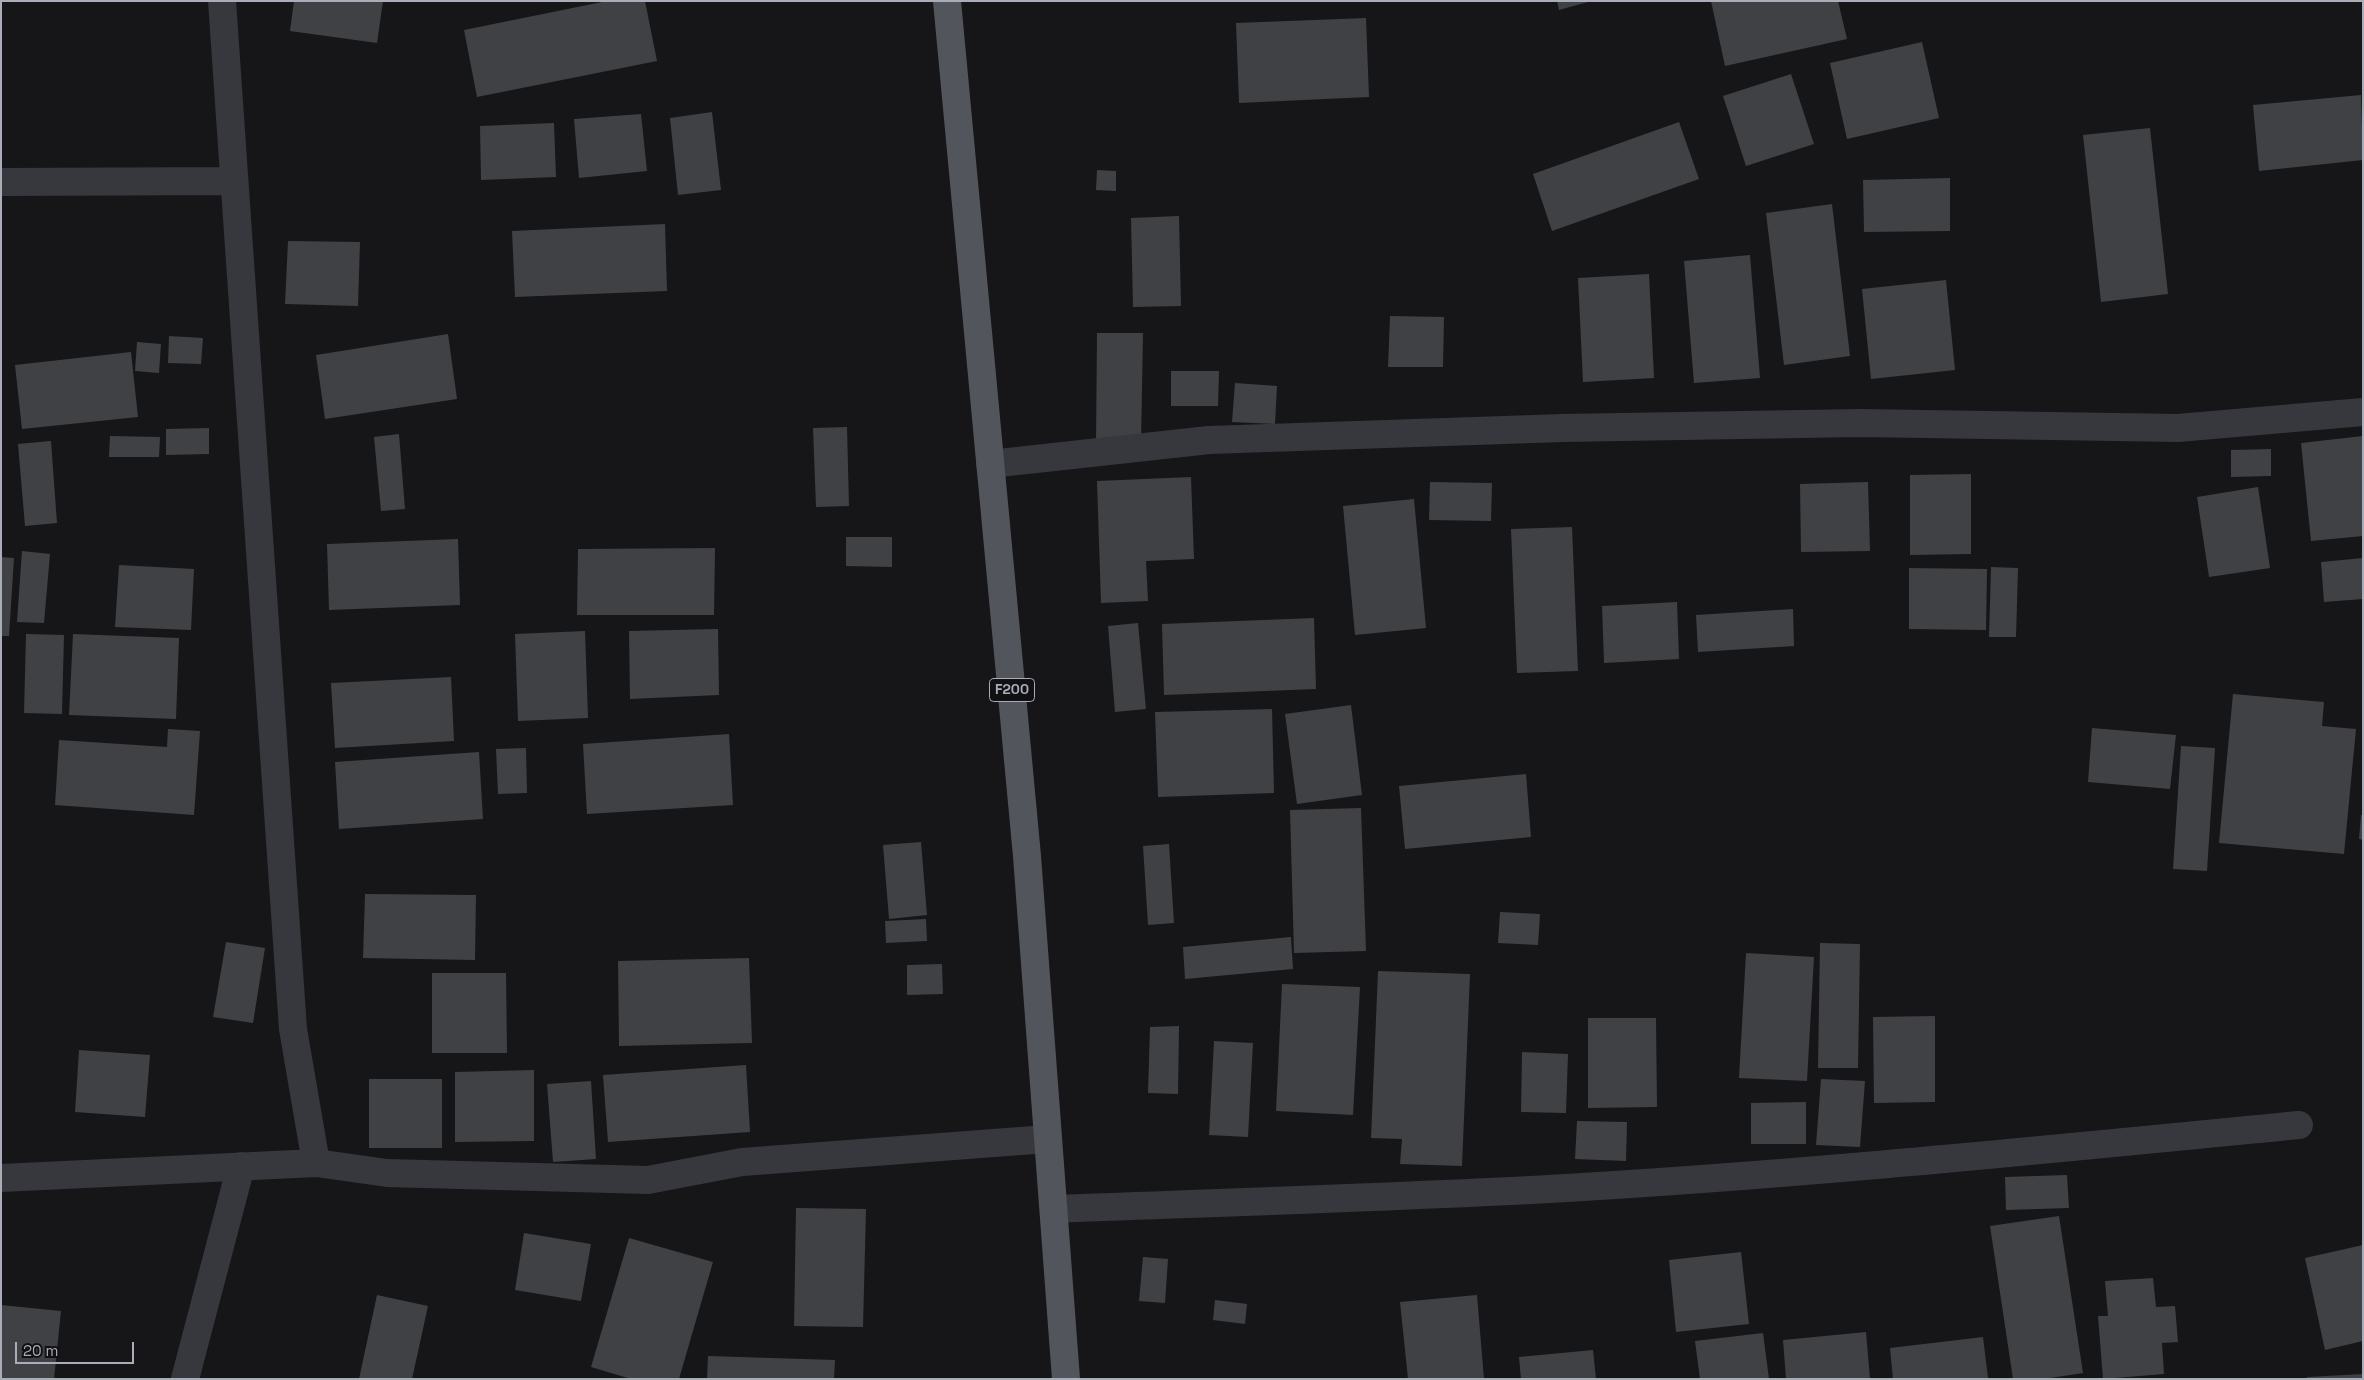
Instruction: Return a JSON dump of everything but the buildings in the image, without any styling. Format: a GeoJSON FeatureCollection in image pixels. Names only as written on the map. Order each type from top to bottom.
{"type":"FeatureCollection","features":[{"type":"Feature","properties":{"kind":"main road","name":"F200"},"geometry":{"type":"LineString","coordinates":[[947,1],[1027,856],[1066,1379]]}},
{"type":"Feature","properties":{"kind":"street"},"geometry":{"type":"LineString","coordinates":[[222,1],[292,1029],[316,1163]]}},
{"type":"Feature","properties":{"kind":"street"},"geometry":{"type":"LineString","coordinates":[[1,182],[233,181]]}},
{"type":"Feature","properties":{"kind":"street"},"geometry":{"type":"LineString","coordinates":[[990,464],[1209,440],[1564,428],[1861,423],[2178,428],[2363,412]]}},
{"type":"Feature","properties":{"kind":"street"},"geometry":{"type":"LineString","coordinates":[[1054,1209],[1520,1190],[1648,1182],[1952,1159],[2299,1125]]}},
{"type":"Feature","properties":{"kind":"street"},"geometry":{"type":"LineString","coordinates":[[1,1178],[316,1163],[387,1174],[648,1180],[742,1162],[1047,1139]]}},
{"type":"Feature","properties":{"kind":"street"},"geometry":{"type":"LineString","coordinates":[[185,1379],[240,1166]]}}]}
